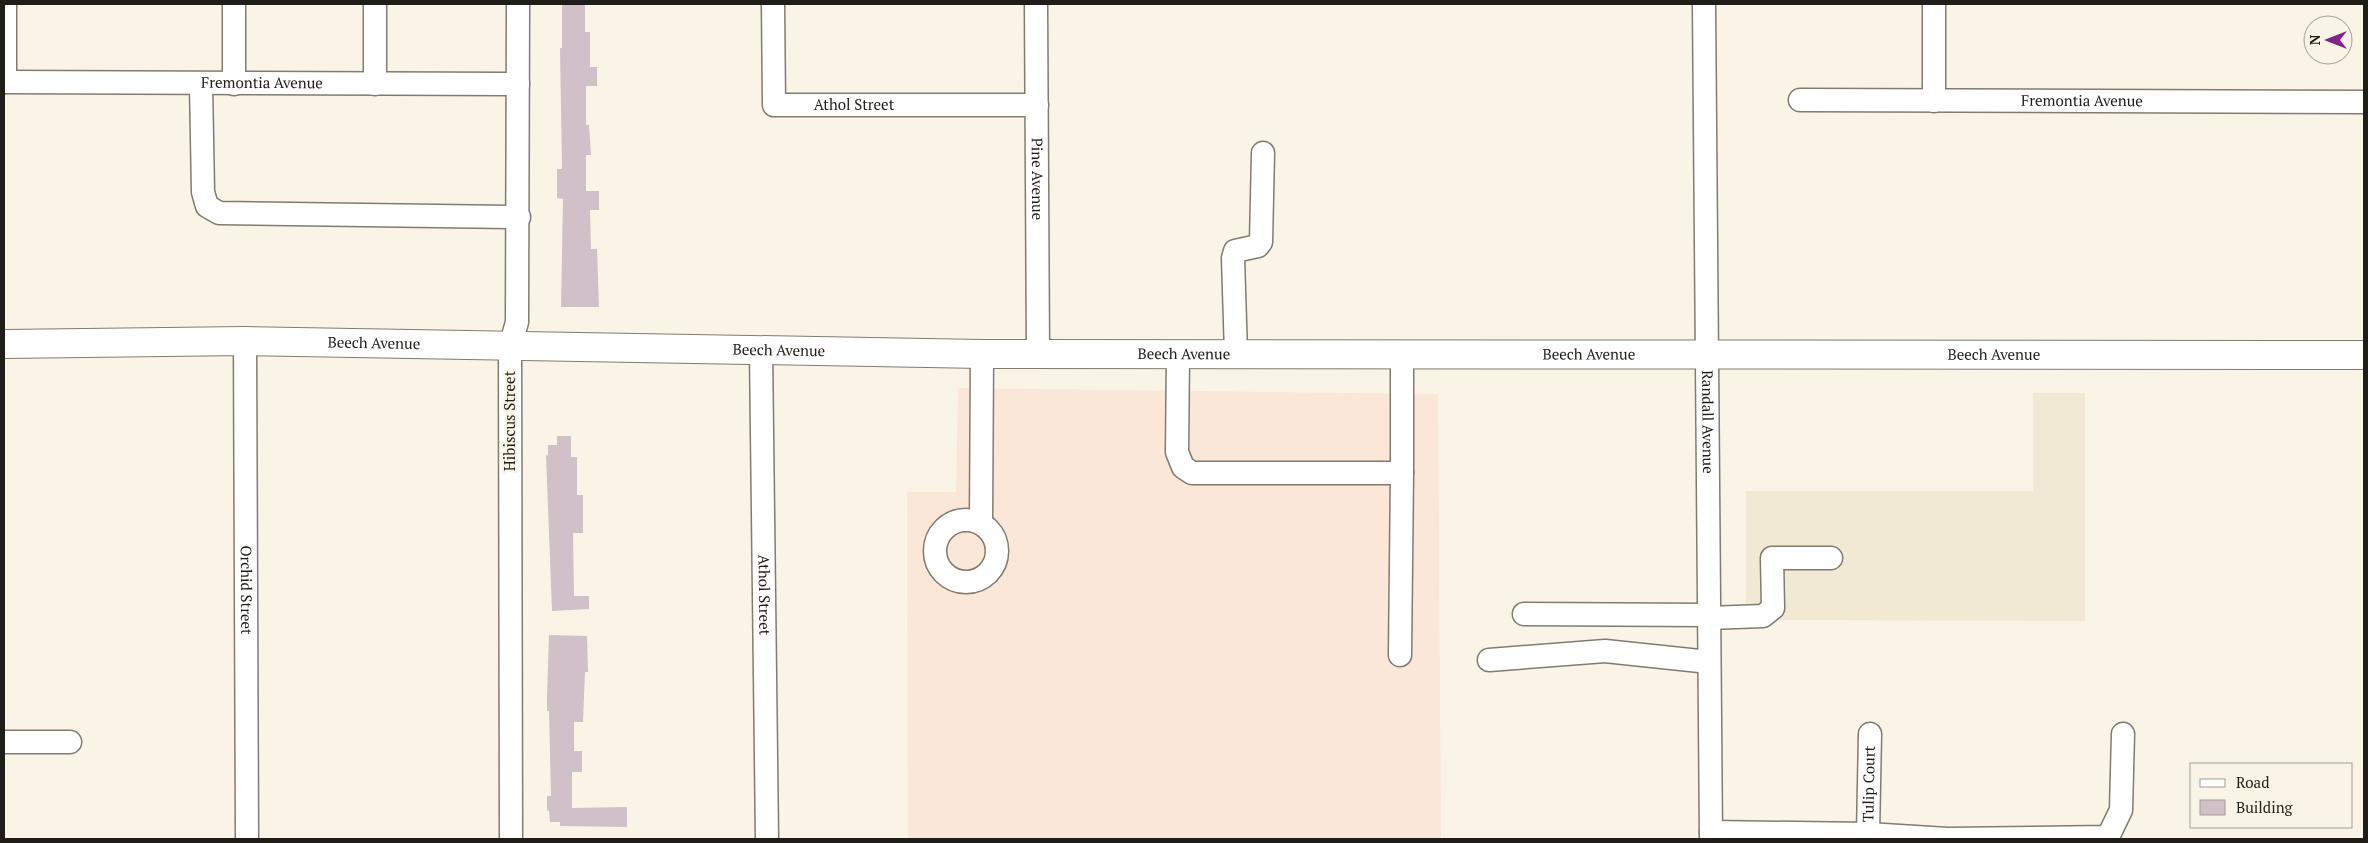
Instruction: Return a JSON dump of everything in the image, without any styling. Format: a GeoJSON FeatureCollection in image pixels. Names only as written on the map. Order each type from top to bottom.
{"type":"FeatureCollection","features":[{"type":"Feature","properties":{"kind":"main road","name":"Beech Avenue"},"geometry":{"type":"LineString","coordinates":[[4,344],[244,341],[982,354],[2364,355]]}},
{"type":"Feature","properties":{"kind":"street"},"geometry":{"type":"LineString","coordinates":[[4,82],[5,4]]}},
{"type":"Feature","properties":{"kind":"street"},"geometry":{"type":"LineString","coordinates":[[234,4],[234,84]]}},
{"type":"Feature","properties":{"kind":"street"},"geometry":{"type":"LineString","coordinates":[[375,4],[375,84]]}},
{"type":"Feature","properties":{"kind":"street","name":"Hibiscus Street"},"geometry":{"type":"LineString","coordinates":[[510,839],[510,347],[517,322],[519,217],[518,4]]}},
{"type":"Feature","properties":{"kind":"street","name":"Athol Street"},"geometry":{"type":"LineString","coordinates":[[774,4],[774,105],[1037,104]]}},
{"type":"Feature","properties":{"kind":"street","name":"Pine Avenue"},"geometry":{"type":"LineString","coordinates":[[1036,4],[1038,354]]}},
{"type":"Feature","properties":{"kind":"street","name":"Randall Avenue"},"geometry":{"type":"LineString","coordinates":[[1704,4],[1705,354],[1711,836]]}},
{"type":"Feature","properties":{"kind":"street"},"geometry":{"type":"LineString","coordinates":[[1934,4],[1934,101]]}},
{"type":"Feature","properties":{"kind":"street","name":"Fremontia Avenue"},"geometry":{"type":"LineString","coordinates":[[4,82],[518,84]]}},
{"type":"Feature","properties":{"kind":"street"},"geometry":{"type":"LineString","coordinates":[[202,84],[203,192],[207,206],[219,214],[519,217]]}},
{"type":"Feature","properties":{"kind":"street","name":"Fremontia Avenue"},"geometry":{"type":"LineString","coordinates":[[1800,100],[2364,102]]}},
{"type":"Feature","properties":{"kind":"street"},"geometry":{"type":"LineString","coordinates":[[1236,354],[1233,258],[1235,251],[1258,246],[1261,242],[1263,152]]}},
{"type":"Feature","properties":{"kind":"street","name":"Orchid Street"},"geometry":{"type":"LineString","coordinates":[[244,341],[247,839]]}},
{"type":"Feature","properties":{"kind":"street","name":"Athol Street"},"geometry":{"type":"LineString","coordinates":[[761,350],[767,839]]}},
{"type":"Feature","properties":{"kind":"street"},"geometry":{"type":"LineString","coordinates":[[1400,655],[1402,353]]}},
{"type":"Feature","properties":{"kind":"street"},"geometry":{"type":"LineString","coordinates":[[981,523],[982,354]]}},
{"type":"Feature","properties":{"kind":"street"},"geometry":{"type":"LineString","coordinates":[[1178,354],[1177,452],[1183,467],[1192,473],[1402,473]]}},
{"type":"Feature","properties":{"kind":"street"},"geometry":{"type":"LineString","coordinates":[[1524,614],[1763,616],[1773,608],[1772,558],[1831,558]]}},
{"type":"Feature","properties":{"kind":"street"},"geometry":{"type":"LineString","coordinates":[[1489,660],[1605,651],[1709,662]]}},
{"type":"Feature","properties":{"kind":"street","name":"Tulip Court"},"geometry":{"type":"LineString","coordinates":[[1868,834],[1870,734]]}},
{"type":"Feature","properties":{"kind":"street"},"geometry":{"type":"LineString","coordinates":[[1711,836],[1868,834],[1946,839],[2108,837],[2121,810],[2123,734]]}},
{"type":"Feature","properties":{"kind":"street"},"geometry":{"type":"LineString","coordinates":[[4,742],[70,742]]}},
{"type":"Feature","properties":{"kind":"shaded area"},"geometry":{"type":"Polygon","coordinates":[[[958,388],[1438,394],[1441,839],[908,839],[907,492],[956,492],[958,388]]]}},
{"type":"Feature","properties":{"kind":"shaded area"},"geometry":{"type":"Polygon","coordinates":[[[2033,393],[2085,393],[2085,621],[1746,620],[1746,491],[2033,491],[2033,393]]]}},
{"type":"Feature","properties":{"kind":"building"},"geometry":{"type":"Polygon","coordinates":[[[562,4],[585,4],[585,32],[590,32],[590,67],[597,67],[597,86],[586,86],[586,125],[589,125],[591,155],[586,155],[586,191],[599,191],[599,210],[590,210],[591,249],[597,249],[599,307],[561,307],[563,199],[557,198],[557,169],[562,169],[560,48],[562,48],[562,4]]]}},
{"type":"Feature","properties":{"kind":"building"},"geometry":{"type":"Polygon","coordinates":[[[557,436],[571,436],[571,457],[577,457],[577,495],[583,495],[583,533],[573,533],[574,596],[589,596],[589,609],[552,611],[546,455],[548,456],[548,445],[557,445],[557,436]]]}},
{"type":"Feature","properties":{"kind":"building"},"geometry":{"type":"Polygon","coordinates":[[[549,635],[587,636],[588,672],[585,672],[583,722],[574,722],[574,751],[582,751],[582,772],[572,772],[572,808],[627,807],[627,827],[560,826],[560,822],[550,822],[549,811],[547,810],[547,796],[551,796],[549,711],[547,711],[549,635]]]}}]}
